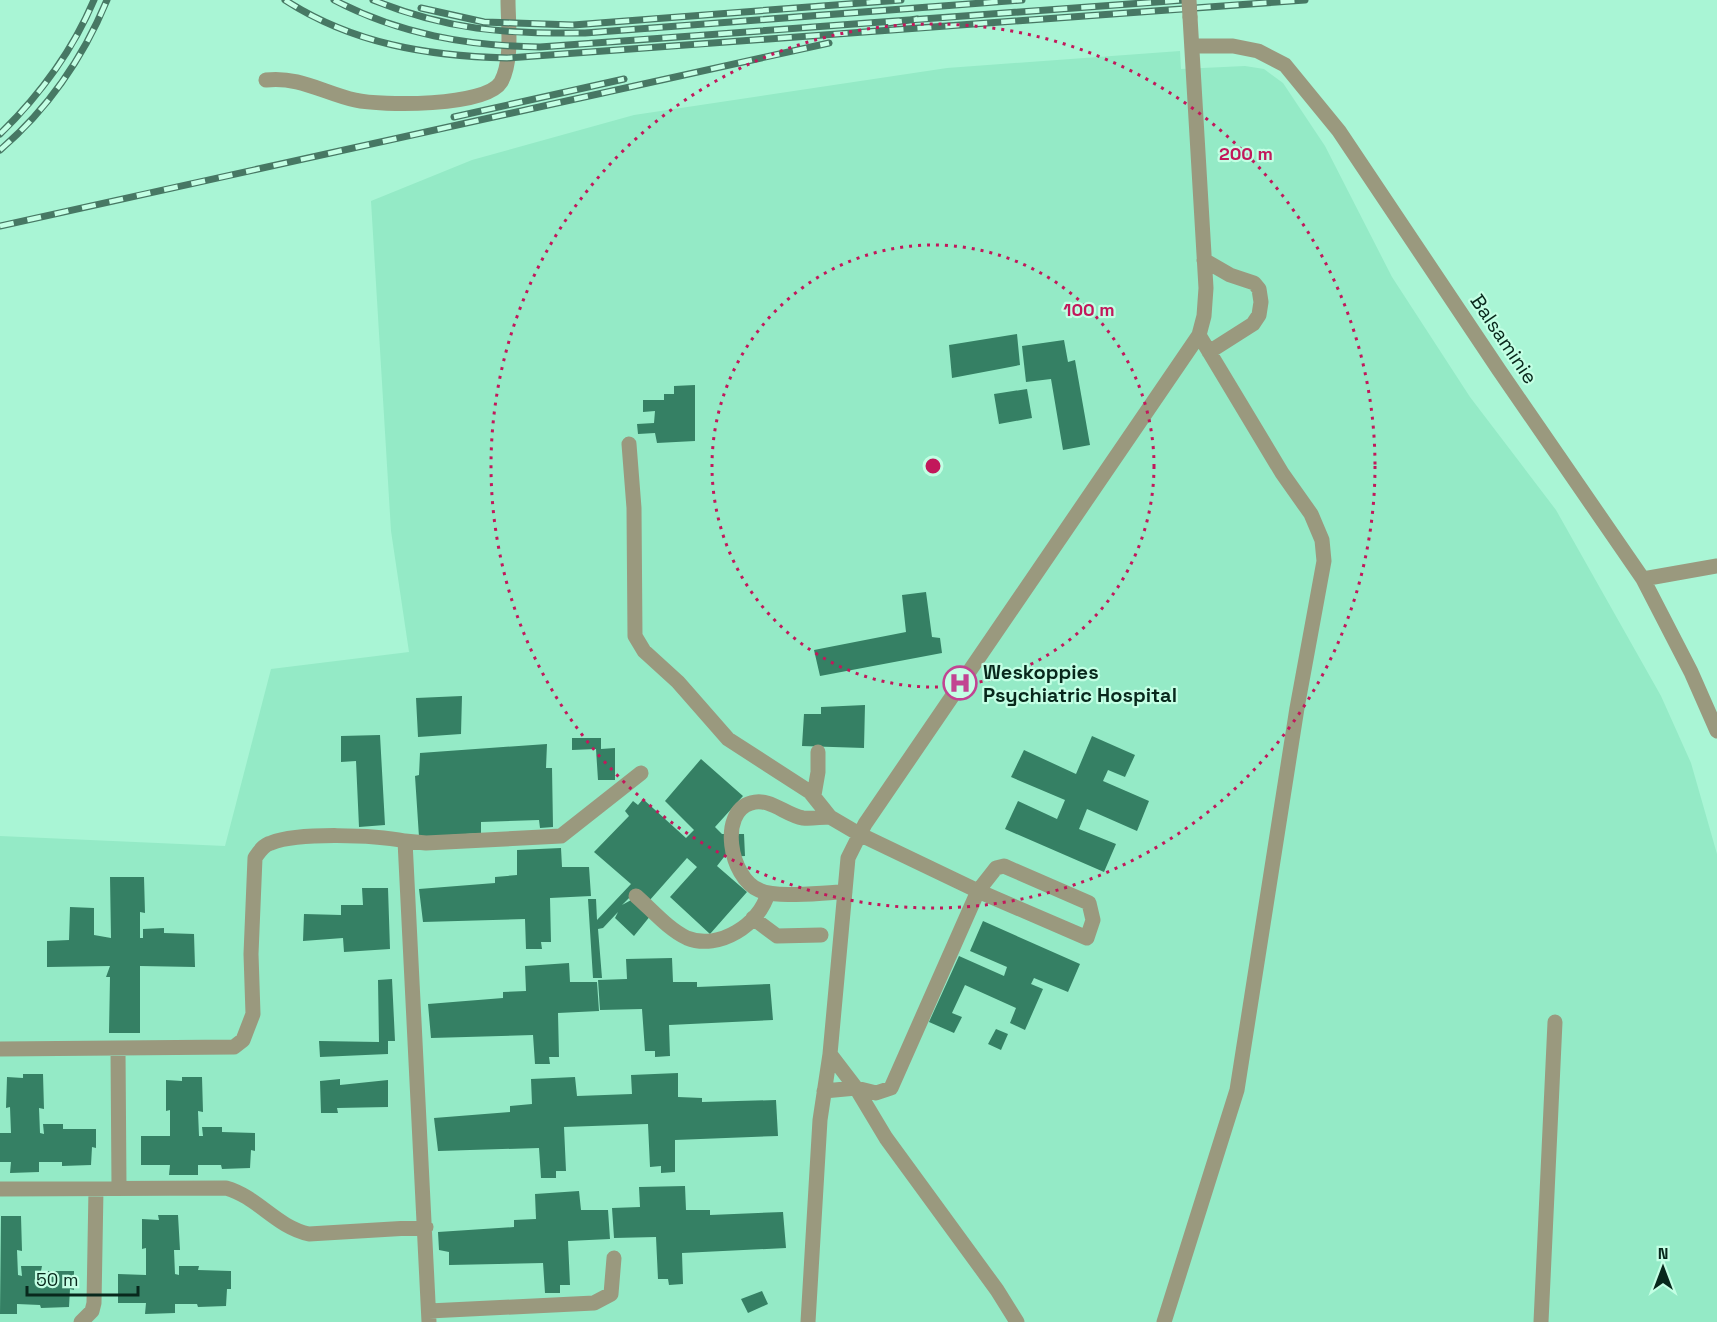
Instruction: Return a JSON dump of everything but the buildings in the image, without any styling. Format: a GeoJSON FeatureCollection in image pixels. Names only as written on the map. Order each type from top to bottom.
{"type":"FeatureCollection","features":[{"type":"Feature","properties":{"kind":"street"},"geometry":{"type":"LineString","coordinates":[[266,80],[302,81],[356,100],[428,102],[482,94],[500,84],[505,72],[508,0]]}},
{"type":"Feature","properties":{"kind":"street"},"geometry":{"type":"LineString","coordinates":[[808,1322],[812,1221],[848,858],[859,834],[1199,335],[1206,303],[1189,0]]}},
{"type":"Feature","properties":{"kind":"street","name":"Balsaminie"},"geometry":{"type":"LineString","coordinates":[[1192,46],[1233,46],[1258,51],[1285,64],[1339,131],[1499,370],[1643,579],[1691,672],[1717,731]]}},
{"type":"Feature","properties":{"kind":"street"},"geometry":{"type":"LineString","coordinates":[[1204,260],[1230,275],[1254,283],[1259,289],[1262,302],[1259,315],[1253,324],[1209,352]]}},
{"type":"Feature","properties":{"kind":"street"},"geometry":{"type":"LineString","coordinates":[[1164,1322],[1237,1090],[1297,708],[1324,561],[1323,540],[1311,514],[1282,473],[1199,335]]}},
{"type":"Feature","properties":{"kind":"street"},"geometry":{"type":"LineString","coordinates":[[629,444],[634,508],[634,619],[638,645],[678,682],[728,739],[814,795],[830,817],[859,834],[978,891],[1087,938],[1093,920],[1089,903],[1004,866],[996,868],[978,891],[891,1088],[876,1093],[856,1088],[825,1091]]}},
{"type":"Feature","properties":{"kind":"street"},"geometry":{"type":"LineString","coordinates":[[1643,579],[1717,566]]}},
{"type":"Feature","properties":{"kind":"street"},"geometry":{"type":"LineString","coordinates":[[814,795],[819,772],[818,752]]}},
{"type":"Feature","properties":{"kind":"street"},"geometry":{"type":"LineString","coordinates":[[0,1049],[229,1048],[243,1040],[253,1014],[255,858],[269,843],[353,836],[426,843],[561,836],[641,773]]}},
{"type":"Feature","properties":{"kind":"street"},"geometry":{"type":"LineString","coordinates":[[830,817],[802,818],[774,805],[757,802],[745,805],[737,813],[732,835],[734,863],[747,881],[768,892],[845,892]]}},
{"type":"Feature","properties":{"kind":"street"},"geometry":{"type":"LineString","coordinates":[[405,841],[429,1316],[594,1303],[611,1294],[614,1258]]}},
{"type":"Feature","properties":{"kind":"street"},"geometry":{"type":"LineString","coordinates":[[636,896],[679,933],[691,939],[716,939],[734,934],[753,918],[768,892]]}},
{"type":"Feature","properties":{"kind":"street"},"geometry":{"type":"LineString","coordinates":[[753,918],[777,936],[821,935]]}},
{"type":"Feature","properties":{"kind":"street"},"geometry":{"type":"LineString","coordinates":[[1541,1322],[1555,1022]]}},
{"type":"Feature","properties":{"kind":"street"},"geometry":{"type":"LineString","coordinates":[[118,1050],[119,1187]]}},
{"type":"Feature","properties":{"kind":"street"},"geometry":{"type":"LineString","coordinates":[[830,1054],[856,1088],[886,1138],[997,1290],[1017,1322]]}},
{"type":"Feature","properties":{"kind":"street"},"geometry":{"type":"LineString","coordinates":[[0,1189],[226,1188],[253,1199],[289,1227],[309,1234],[426,1227]]}},
{"type":"Feature","properties":{"kind":"street"},"geometry":{"type":"LineString","coordinates":[[81,1322],[92,1311],[94,1303],[96,1189]]}},
{"type":"Feature","properties":{"kind":"shaded area","name":"Weskoppies Psychiatric Hospital"},"geometry":{"type":"Polygon","coordinates":[[[1180,51],[1181,69],[1245,66],[1264,69],[1283,83],[1325,146],[1392,277],[1470,397],[1556,510],[1661,696],[1691,763],[1717,854],[1717,1322],[0,1322],[0,836],[225,846],[271,669],[409,652],[391,531],[371,201],[472,160],[634,115],[947,68],[1180,51]]]}},
{"type":"Feature","properties":{"kind":"railway"},"geometry":{"type":"LineString","coordinates":[[0,134],[54,72],[76,37],[94,0]]}},
{"type":"Feature","properties":{"kind":"railway"},"geometry":{"type":"LineString","coordinates":[[0,150],[49,100],[87,42],[107,0]]}},
{"type":"Feature","properties":{"kind":"railway"},"geometry":{"type":"LineString","coordinates":[[285,0],[337,27],[392,45],[449,54],[507,58],[1305,0]]}},
{"type":"Feature","properties":{"kind":"railway"},"geometry":{"type":"LineString","coordinates":[[334,0],[383,22],[434,36],[486,44],[540,47],[1184,0]]}},
{"type":"Feature","properties":{"kind":"railway"},"geometry":{"type":"LineString","coordinates":[[373,0],[426,18],[452,24],[502,31],[556,33],[585,33],[1022,0]]}},
{"type":"Feature","properties":{"kind":"railway"},"geometry":{"type":"LineString","coordinates":[[421,8],[484,22],[573,25],[901,0]]}},
{"type":"Feature","properties":{"kind":"railway"},"geometry":{"type":"LineString","coordinates":[[888,23],[917,19]]}},
{"type":"Feature","properties":{"kind":"railway"},"geometry":{"type":"LineString","coordinates":[[0,226],[829,43]]}},
{"type":"Feature","properties":{"kind":"railway"},"geometry":{"type":"LineString","coordinates":[[454,117],[624,79]]}},
{"type":"Feature","properties":{"kind":"place","name":"Weskoppies Psychiatric Hospital"},"geometry":{"type":"Point","coordinates":[960,683]}}]}
